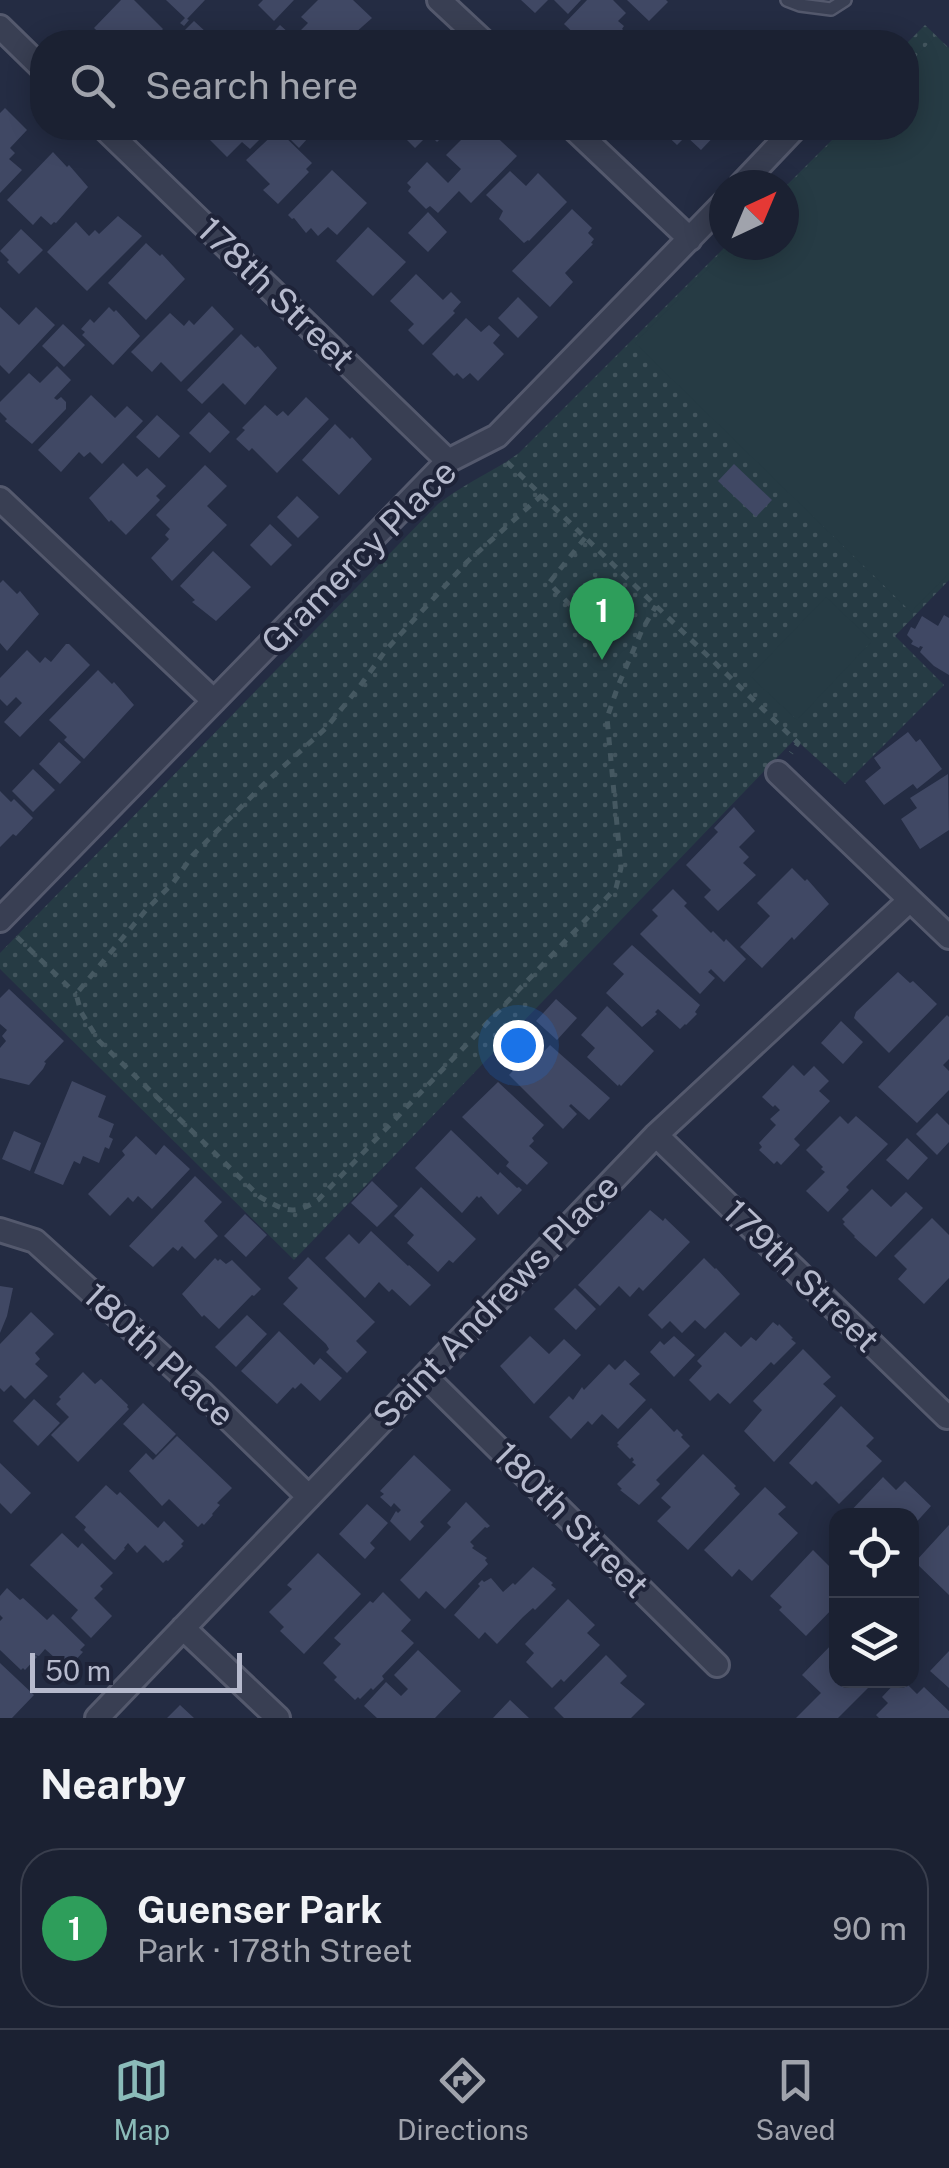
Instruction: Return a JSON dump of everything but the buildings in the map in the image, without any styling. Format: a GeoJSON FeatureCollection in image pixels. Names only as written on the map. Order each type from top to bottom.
{"type":"FeatureCollection","features":[{"type":"Feature","properties":{"kind":"street"},"geometry":{"type":"LineString","coordinates":[[439,0],[471,30]]}},
{"type":"Feature","properties":{"kind":"street"},"geometry":{"type":"LineString","coordinates":[[0,27],[30,56]]}},
{"type":"Feature","properties":{"kind":"street","name":"178th Street"},"geometry":{"type":"LineString","coordinates":[[116,140],[448,461]]}},
{"type":"Feature","properties":{"kind":"street"},"geometry":{"type":"LineString","coordinates":[[585,140],[690,239]]}},
{"type":"Feature","properties":{"kind":"street"},"geometry":{"type":"LineString","coordinates":[[755,170],[784,140]]}},
{"type":"Feature","properties":{"kind":"street","name":"Gramercy Place"},"geometry":{"type":"LineString","coordinates":[[7,927],[214,701],[448,461],[497,436],[709,219]]}},
{"type":"Feature","properties":{"kind":"street"},"geometry":{"type":"LineString","coordinates":[[0,499],[214,701]]}},
{"type":"Feature","properties":{"kind":"street"},"geometry":{"type":"LineString","coordinates":[[778,773],[949,937]]}},
{"type":"Feature","properties":{"kind":"street","name":"Saint Andrews Place"},"geometry":{"type":"LineString","coordinates":[[97,1718],[656,1135],[910,900]]}},
{"type":"Feature","properties":{"kind":"street","name":"179th Street"},"geometry":{"type":"LineString","coordinates":[[656,1135],[947,1417]]}},
{"type":"Feature","properties":{"kind":"street","name":"180th Place"},"geometry":{"type":"LineString","coordinates":[[0,1230],[35,1241],[309,1497]]}},
{"type":"Feature","properties":{"kind":"street","name":"180th Street"},"geometry":{"type":"LineString","coordinates":[[425,1376],[716,1665]]}},
{"type":"Feature","properties":{"kind":"street"},"geometry":{"type":"LineString","coordinates":[[184,1628],[278,1718]]}},
{"type":"Feature","properties":{"kind":"lane"},"geometry":{"type":"LineString","coordinates":[[788,0],[831,9],[845,0]]}},
{"type":"Feature","properties":{"kind":"path"},"geometry":{"type":"LineString","coordinates":[[507,462],[798,743],[792,750]]}},
{"type":"Feature","properties":{"kind":"path"},"geometry":{"type":"LineString","coordinates":[[76,994],[193,855],[326,728],[386,650],[468,561],[542,496]]}},
{"type":"Feature","properties":{"kind":"path"},"geometry":{"type":"LineString","coordinates":[[570,604],[549,583],[585,538]]}},
{"type":"Feature","properties":{"kind":"path"},"geometry":{"type":"LineString","coordinates":[[7,927],[76,994],[81,1012],[99,1041],[260,1197],[285,1211],[304,1209],[318,1200],[616,888],[621,868],[607,718],[642,630],[656,606]]}},
{"type":"Feature","properties":{"kind":"shaded area"},"geometry":{"type":"Polygon","coordinates":[[[925,25],[949,48],[949,580],[895,636],[944,685],[845,784],[795,739],[294,1260],[0,969],[0,953],[438,504],[519,453],[712,260],[799,260],[799,173],[832,140],[919,140],[919,31],[925,25]]]}},
{"type":"Feature","properties":{"kind":"shaded area"},"geometry":{"type":"Polygon","coordinates":[[[936,36],[949,49],[949,573],[911,612],[635,343],[716,260],[799,260],[799,176],[834,140],[919,140],[919,54],[936,36]]]}},
{"type":"Feature","properties":{"kind":"shaded area"},"geometry":{"type":"Polygon","coordinates":[[[826,597],[872,641],[797,720],[750,676],[826,597]]]}},
{"type":"Feature","properties":{"kind":"place","name":"Guenser Park"},"geometry":{"type":"Point","coordinates":[602,660]}}]}
